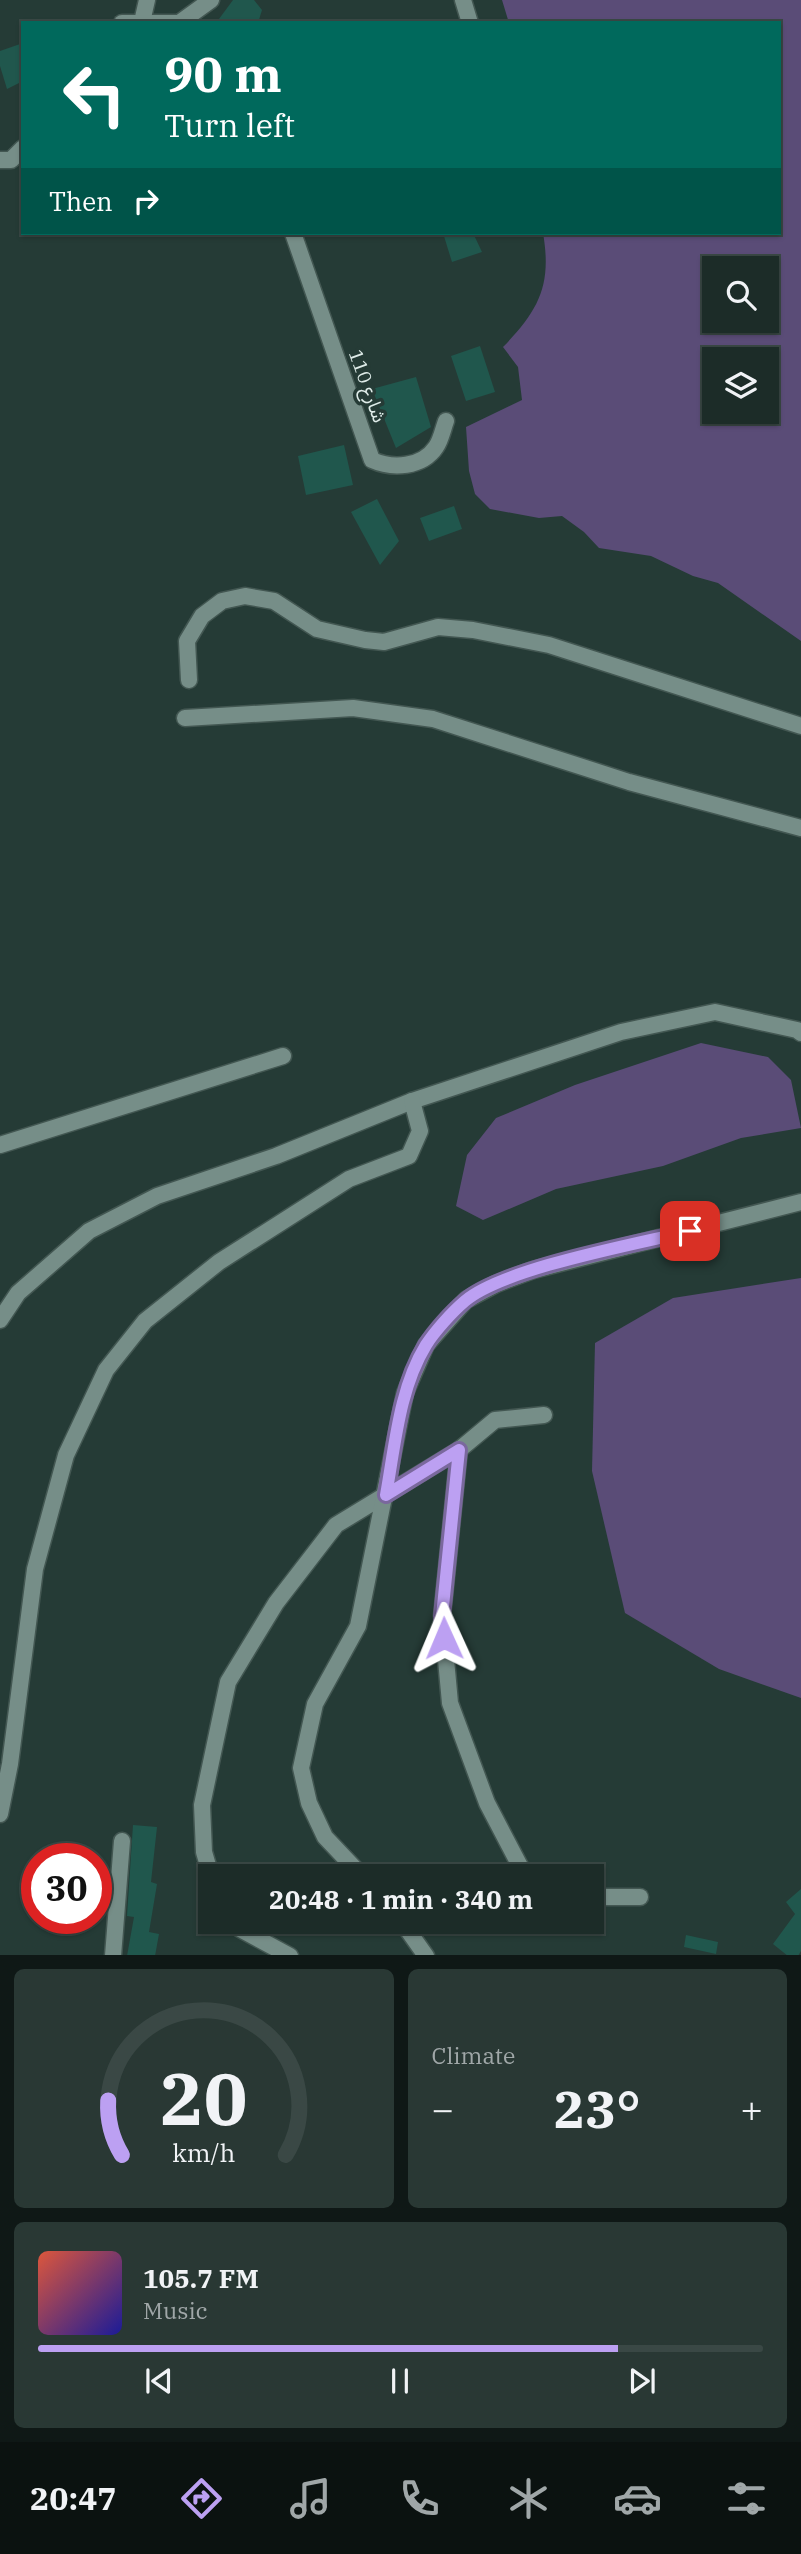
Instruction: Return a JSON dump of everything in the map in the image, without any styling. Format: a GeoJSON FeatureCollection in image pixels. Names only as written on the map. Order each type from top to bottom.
{"type":"FeatureCollection","features":[{"type":"Feature","properties":{"kind":"street"},"geometry":{"type":"LineString","coordinates":[[142,21],[147,0]]}},
{"type":"Feature","properties":{"kind":"street"},"geometry":{"type":"LineString","coordinates":[[185,21],[211,0]]}},
{"type":"Feature","properties":{"kind":"street"},"geometry":{"type":"LineString","coordinates":[[463,0],[469,21]]}},
{"type":"Feature","properties":{"kind":"street"},"geometry":{"type":"LineString","coordinates":[[0,160],[11,160],[21,150]]}},
{"type":"Feature","properties":{"kind":"street","name":"شارع 110"},"geometry":{"type":"LineString","coordinates":[[294,235],[372,460],[389,468],[416,462],[436,448],[446,421]]}},
{"type":"Feature","properties":{"kind":"street"},"geometry":{"type":"LineString","coordinates":[[189,680],[187,641],[202,616],[222,601],[245,596],[274,601],[317,629],[365,640],[384,642],[438,627],[473,630],[549,645],[801,726]]}},
{"type":"Feature","properties":{"kind":"street"},"geometry":{"type":"LineString","coordinates":[[185,718],[353,708],[433,719],[629,782],[801,828]]}},
{"type":"Feature","properties":{"kind":"street"},"geometry":{"type":"LineString","coordinates":[[0,1320],[18,1293],[89,1231],[157,1196],[276,1156],[412,1101],[621,1032],[715,1012],[801,1033]]}},
{"type":"Feature","properties":{"kind":"street"},"geometry":{"type":"LineString","coordinates":[[0,1145],[283,1056]]}},
{"type":"Feature","properties":{"kind":"street"},"geometry":{"type":"LineString","coordinates":[[0,1814],[10,1764],[34,1569],[65,1455],[106,1370],[145,1321],[219,1262],[349,1180],[409,1156],[420,1131],[412,1101]]}},
{"type":"Feature","properties":{"kind":"street"},"geometry":{"type":"LineString","coordinates":[[351,1864],[325,1837],[309,1803],[301,1768],[315,1704],[358,1626],[405,1393],[426,1345],[466,1300],[496,1284],[533,1270],[801,1202]]}},
{"type":"Feature","properties":{"kind":"street"},"geometry":{"type":"LineString","coordinates":[[208,1864],[204,1852],[202,1805],[228,1682],[276,1603],[336,1525],[459,1450],[495,1420],[544,1415]]}},
{"type":"Feature","properties":{"kind":"street"},"geometry":{"type":"LineString","coordinates":[[459,1450],[442,1616],[450,1703],[487,1802],[519,1864]]}},
{"type":"Feature","properties":{"kind":"street"},"geometry":{"type":"LineString","coordinates":[[113,1955],[122,1842]]}},
{"type":"Feature","properties":{"kind":"street"},"geometry":{"type":"LineString","coordinates":[[604,1897],[640,1897]]}},
{"type":"Feature","properties":{"kind":"street"},"geometry":{"type":"LineString","coordinates":[[250,1934],[290,1955]]}},
{"type":"Feature","properties":{"kind":"street"},"geometry":{"type":"LineString","coordinates":[[411,1934],[426,1955]]}},
{"type":"Feature","properties":{"kind":"shaded area"},"geometry":{"type":"Polygon","coordinates":[[[502,0],[801,0],[801,641],[718,583],[693,576],[651,556],[599,548],[584,532],[562,516],[539,518],[490,509],[475,494],[469,471],[466,427],[522,400],[518,367],[503,347],[534,308],[540,296],[546,268],[543,235],[781,235],[781,21],[508,21],[502,0]]]}},
{"type":"Feature","properties":{"kind":"shaded area"},"geometry":{"type":"Polygon","coordinates":[[[701,1043],[768,1057],[791,1080],[801,1128],[741,1138],[663,1166],[556,1189],[483,1220],[456,1206],[467,1155],[496,1118],[575,1085],[701,1043]]]}},
{"type":"Feature","properties":{"kind":"shaded area"},"geometry":{"type":"Polygon","coordinates":[[[801,1278],[801,1698],[719,1669],[625,1613],[592,1471],[595,1343],[673,1298],[801,1278]]]}},
{"type":"Feature","properties":{"kind":"building"},"geometry":{"type":"Polygon","coordinates":[[[233,0],[254,0],[262,10],[259,21],[217,21],[233,0]]]}},
{"type":"Feature","properties":{"kind":"building"},"geometry":{"type":"Polygon","coordinates":[[[21,44],[21,82],[7,89],[0,66],[0,51],[21,44]]]}},
{"type":"Feature","properties":{"kind":"building"},"geometry":{"type":"Polygon","coordinates":[[[444,235],[474,235],[482,252],[452,262],[444,235]]]}},
{"type":"Feature","properties":{"kind":"building"},"geometry":{"type":"Polygon","coordinates":[[[480,346],[495,392],[466,401],[451,356],[480,346]]]}},
{"type":"Feature","properties":{"kind":"building"},"geometry":{"type":"Polygon","coordinates":[[[416,377],[431,427],[396,448],[372,389],[416,377]]]}},
{"type":"Feature","properties":{"kind":"building"},"geometry":{"type":"Polygon","coordinates":[[[344,445],[353,485],[306,495],[298,456],[344,445]]]}},
{"type":"Feature","properties":{"kind":"building"},"geometry":{"type":"Polygon","coordinates":[[[377,499],[399,541],[380,565],[351,512],[377,499]]]}},
{"type":"Feature","properties":{"kind":"building"},"geometry":{"type":"Polygon","coordinates":[[[454,506],[462,529],[429,541],[420,518],[454,506]]]}},
{"type":"Feature","properties":{"kind":"building"},"geometry":{"type":"Polygon","coordinates":[[[133,1825],[157,1827],[151,1882],[157,1884],[149,1932],[159,1934],[155,1955],[127,1955],[134,1917],[127,1916],[133,1825]]]}},
{"type":"Feature","properties":{"kind":"building"},"geometry":{"type":"Polygon","coordinates":[[[801,1889],[801,1951],[799,1955],[787,1955],[773,1944],[795,1914],[786,1902],[801,1889]]]}},
{"type":"Feature","properties":{"kind":"building"},"geometry":{"type":"Polygon","coordinates":[[[686,1935],[718,1942],[716,1954],[684,1947],[686,1935]]]}},
{"type":"Feature","properties":{"kind":"route"},"geometry":{"type":"LineString","coordinates":[[444,1638],[442,1616],[459,1450],[386,1495],[405,1393],[426,1345],[466,1300],[496,1284],[533,1270],[690,1231]]}}]}
